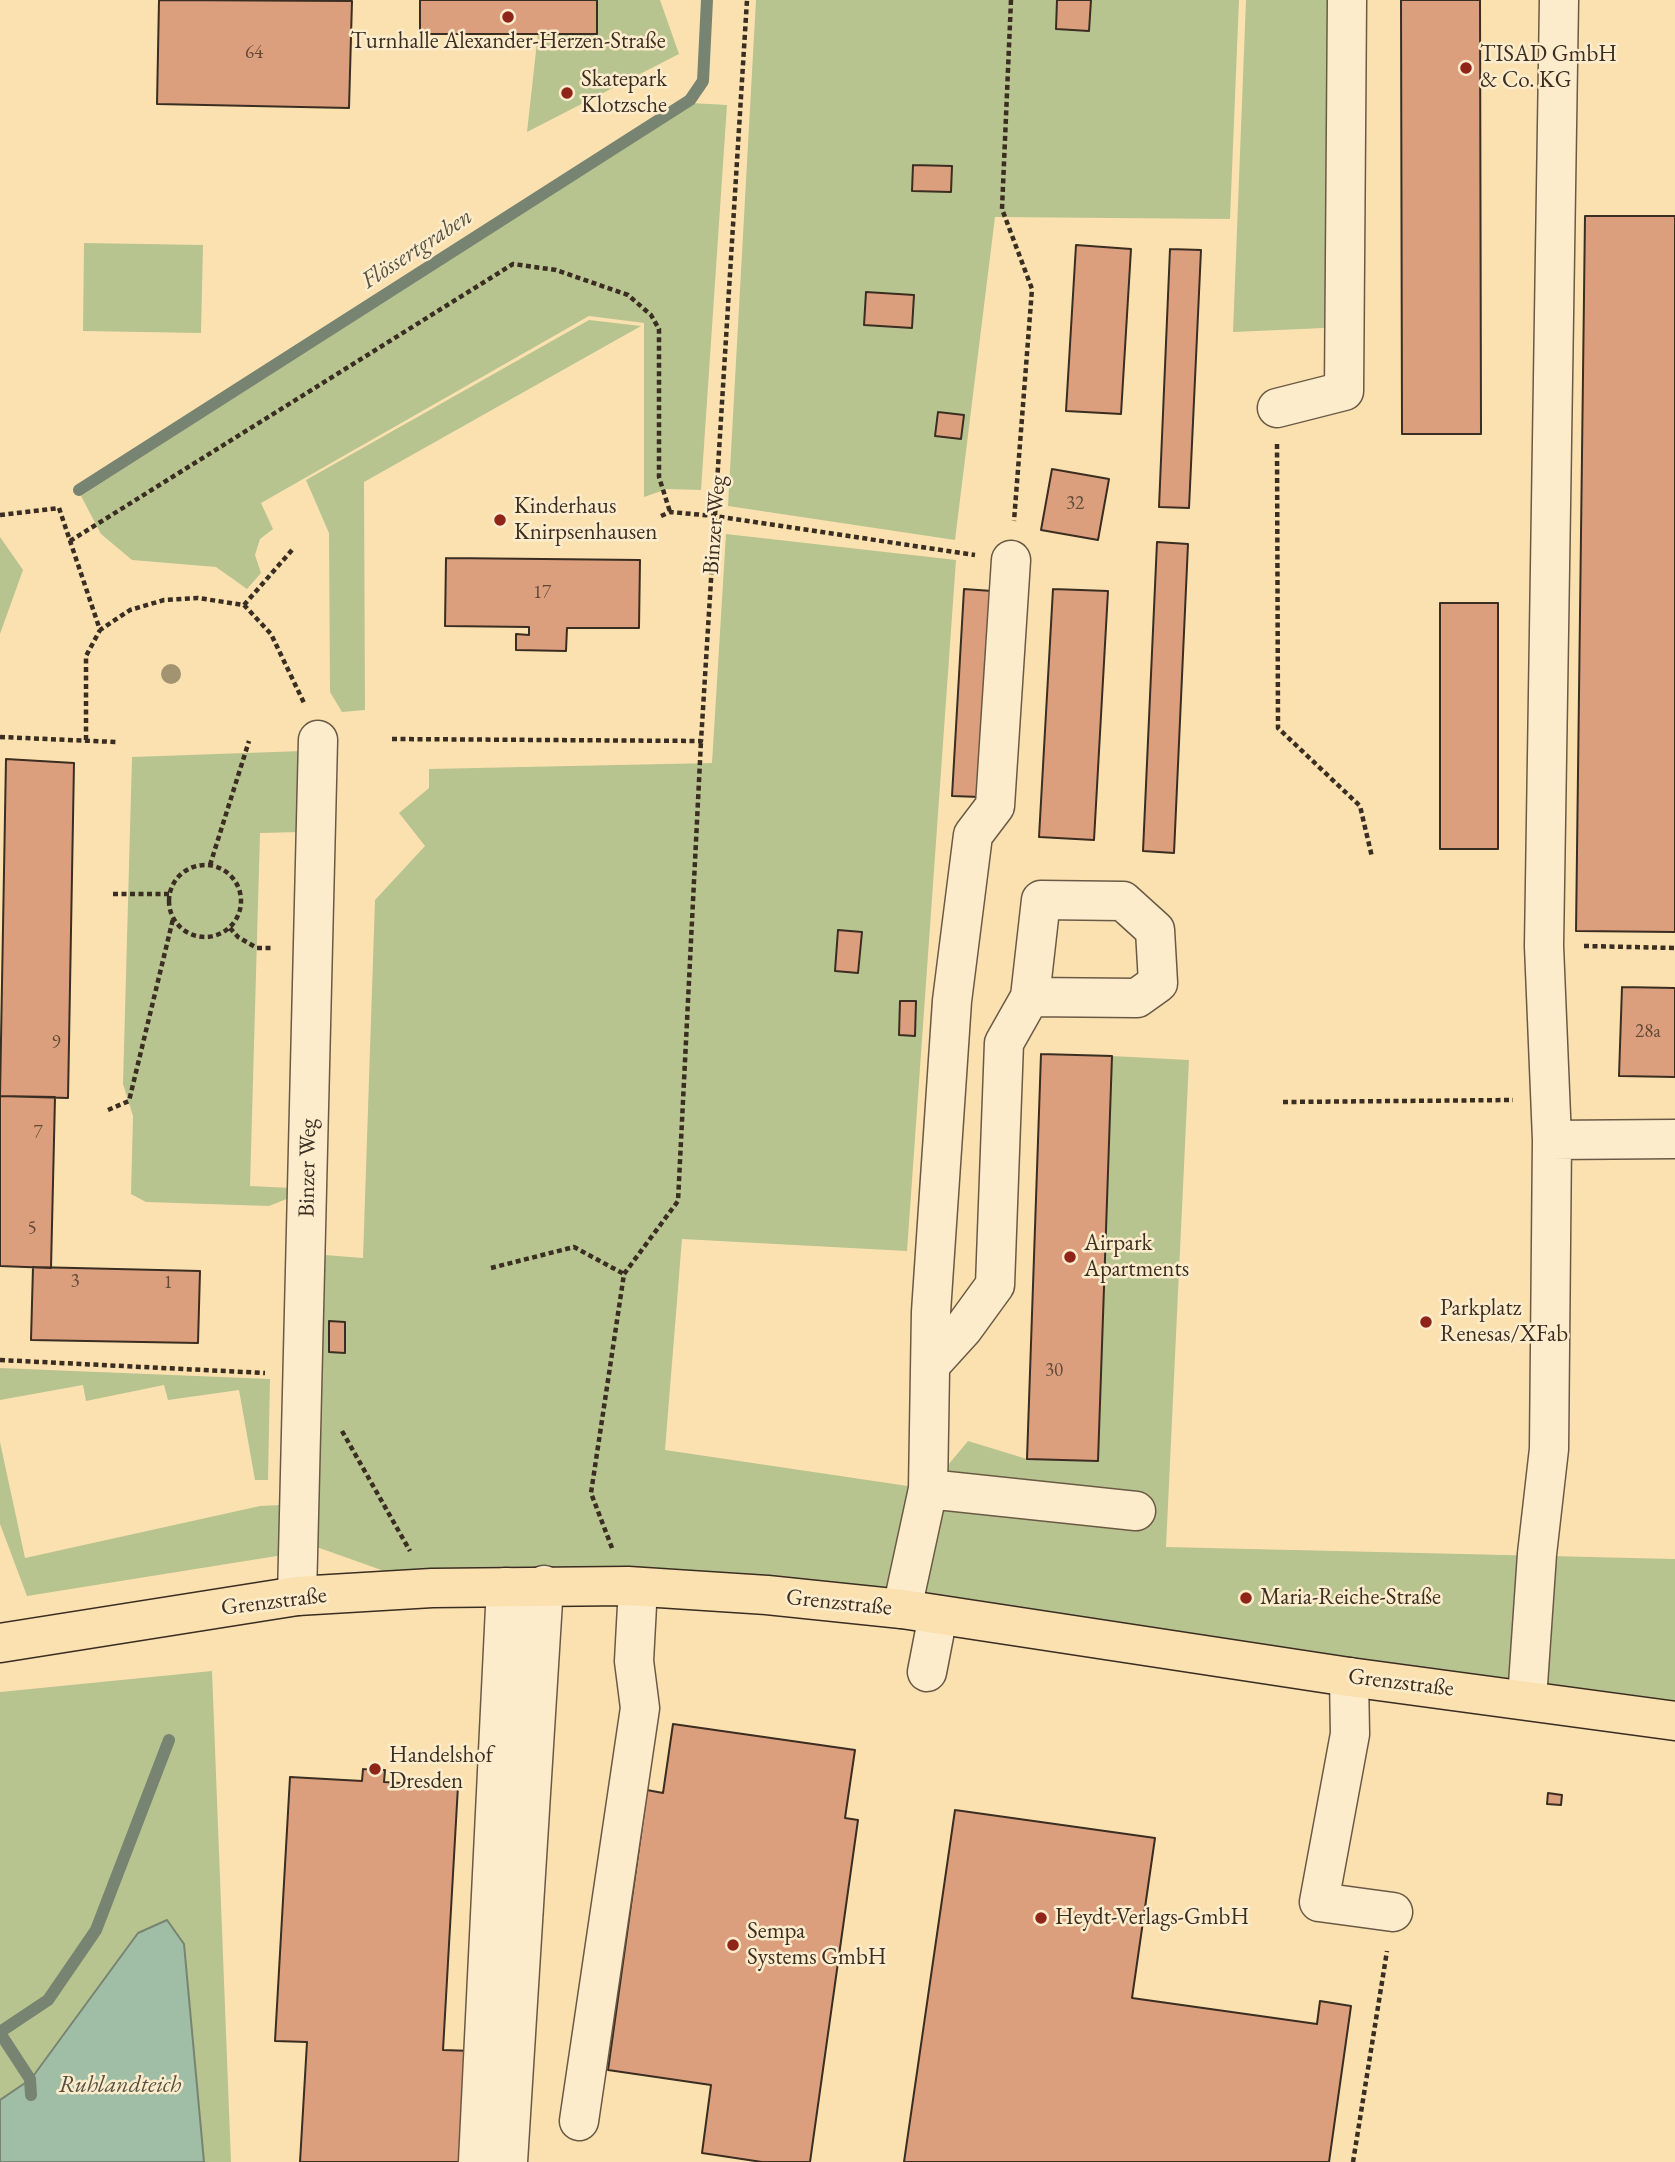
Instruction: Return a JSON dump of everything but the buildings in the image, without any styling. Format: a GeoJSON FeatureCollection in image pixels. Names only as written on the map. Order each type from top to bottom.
{"type":"FeatureCollection","features":[{"type":"Feature","properties":{"kind":"main road","name":"Grenzstraße"},"geometry":{"type":"LineString","coordinates":[[0,1643],[298,1596],[432,1588],[633,1587],[766,1595],[920,1612],[1349,1677],[1675,1721]]}},
{"type":"Feature","properties":{"kind":"street"},"geometry":{"type":"LineString","coordinates":[[1277,408],[1344,391],[1347,0]]}},
{"type":"Feature","properties":{"kind":"street"},"geometry":{"type":"LineString","coordinates":[[1527,1699],[1536,1554],[1549,1449],[1552,1140],[1544,946],[1559,0]]}},
{"type":"Feature","properties":{"kind":"street"},"geometry":{"type":"LineString","coordinates":[[927,1672],[920,1612],[933,1362],[931,1311],[951,1001],[973,835],[995,806],[1011,560]]}},
{"type":"Feature","properties":{"kind":"street","name":"Binzer Weg"},"geometry":{"type":"LineString","coordinates":[[298,1596],[318,740]]}},
{"type":"Feature","properties":{"kind":"street"},"geometry":{"type":"LineString","coordinates":[[933,1362],[963,1329],[995,1285],[1004,1043],[1030,997]]}},
{"type":"Feature","properties":{"kind":"street"},"geometry":{"type":"LineString","coordinates":[[1552,1140],[1675,1139]]}},
{"type":"Feature","properties":{"kind":"street"},"geometry":{"type":"LineString","coordinates":[[928,1489],[1136,1511]]}},
{"type":"Feature","properties":{"kind":"street"},"geometry":{"type":"LineString","coordinates":[[508,2162],[544,1586]]}},
{"type":"Feature","properties":{"kind":"street"},"geometry":{"type":"LineString","coordinates":[[478,2162],[506,1587]]}},
{"type":"Feature","properties":{"kind":"street"},"geometry":{"type":"LineString","coordinates":[[579,2121],[640,1708],[634,1661],[633,1587]]}},
{"type":"Feature","properties":{"kind":"street"},"geometry":{"type":"LineString","coordinates":[[1349,1677],[1350,1734],[1320,1902],[1393,1912]]}},
{"type":"Feature","properties":{"kind":"path","name":"Binzer Weg"},"geometry":{"type":"LineString","coordinates":[[624,1274],[678,1201],[701,741],[747,0]]}},
{"type":"Feature","properties":{"kind":"path"},"geometry":{"type":"LineString","coordinates":[[661,516],[670,512],[715,516],[1011,560],[1032,289],[1002,209],[1011,0]]}},
{"type":"Feature","properties":{"kind":"path"},"geometry":{"type":"LineString","coordinates":[[70,541],[513,264],[556,270],[628,295],[659,328],[659,477],[670,512]]}},
{"type":"Feature","properties":{"kind":"path"},"geometry":{"type":"LineString","coordinates":[[1277,408],[1278,728],[1360,806],[1372,857]]}},
{"type":"Feature","properties":{"kind":"path"},"geometry":{"type":"LineString","coordinates":[[0,514],[59,508],[100,630]]}},
{"type":"Feature","properties":{"kind":"path"},"geometry":{"type":"LineString","coordinates":[[244,605],[292,550]]}},
{"type":"Feature","properties":{"kind":"path"},"geometry":{"type":"LineString","coordinates":[[86,740],[86,656],[100,630],[130,611],[164,600],[198,598],[244,605],[271,634],[297,684],[318,740]]}},
{"type":"Feature","properties":{"kind":"path"},"geometry":{"type":"LineString","coordinates":[[0,737],[116,742]]}},
{"type":"Feature","properties":{"kind":"path"},"geometry":{"type":"LineString","coordinates":[[392,739],[701,741]]}},
{"type":"Feature","properties":{"kind":"path"},"geometry":{"type":"LineString","coordinates":[[209,866],[249,741]]}},
{"type":"Feature","properties":{"kind":"path"},"geometry":{"type":"LineString","coordinates":[[108,1111],[129,1101],[173,919],[169,894],[173,884],[188,869],[209,866],[221,868],[237,885],[241,907],[230,928],[211,937],[199,937],[189,934],[173,919]]}},
{"type":"Feature","properties":{"kind":"path"},"geometry":{"type":"LineString","coordinates":[[113,894],[169,894]]}},
{"type":"Feature","properties":{"kind":"path"},"geometry":{"type":"LineString","coordinates":[[230,928],[257,948]]}},
{"type":"Feature","properties":{"kind":"path"},"geometry":{"type":"LineString","coordinates":[[1544,946],[1675,948]]}},
{"type":"Feature","properties":{"kind":"path"},"geometry":{"type":"LineString","coordinates":[[1283,1102],[1474,1100]]}},
{"type":"Feature","properties":{"kind":"path"},"geometry":{"type":"LineString","coordinates":[[491,1268],[574,1247],[624,1274],[591,1493],[633,1587]]}},
{"type":"Feature","properties":{"kind":"path"},"geometry":{"type":"LineString","coordinates":[[0,1360],[303,1375]]}},
{"type":"Feature","properties":{"kind":"path"},"geometry":{"type":"LineString","coordinates":[[337,1423],[432,1588]]}},
{"type":"Feature","properties":{"kind":"path"},"geometry":{"type":"LineString","coordinates":[[1353,2162],[1393,1912]]}},
{"type":"Feature","properties":{"kind":"shaded area","name":"Skatepark Klotzsche"},"geometry":{"type":"Polygon","coordinates":[[[597,0],[660,0],[679,54],[527,132],[538,33],[597,0]]]}},
{"type":"Feature","properties":{"kind":"shaded area"},"geometry":{"type":"Polygon","coordinates":[[[756,0],[1239,0],[1230,219],[995,217],[955,540],[728,506],[756,0]]]}},
{"type":"Feature","properties":{"kind":"shaded area"},"geometry":{"type":"Polygon","coordinates":[[[1246,0],[1333,0],[1324,328],[1233,332],[1246,0]]]}},
{"type":"Feature","properties":{"kind":"shaded area"},"geometry":{"type":"Polygon","coordinates":[[[691,103],[727,105],[701,490],[667,489],[644,497],[644,323],[589,316],[261,503],[273,529],[260,539],[255,555],[261,573],[247,589],[216,567],[132,560],[101,534],[81,496],[691,103]]]}},
{"type":"Feature","properties":{"kind":"shaded area"},"geometry":{"type":"Polygon","coordinates":[[[84,243],[203,245],[201,333],[83,331],[84,243]]]}},
{"type":"Feature","properties":{"kind":"shaded area"},"geometry":{"type":"Polygon","coordinates":[[[589,320],[641,326],[364,482],[365,710],[342,712],[330,692],[329,533],[306,480],[589,320]]]}},
{"type":"Feature","properties":{"kind":"shaded area"},"geometry":{"type":"Polygon","coordinates":[[[726,534],[956,560],[907,1251],[682,1239],[665,1450],[928,1489],[968,1441],[1027,1459],[1098,1461],[1112,1056],[1189,1060],[1166,1547],[1675,1559],[1675,1721],[902,1609],[432,1588],[311,1545],[325,1255],[363,1258],[375,900],[425,846],[399,813],[429,788],[429,769],[712,763],[726,534]]]}},
{"type":"Feature","properties":{"kind":"shaded area"},"geometry":{"type":"Polygon","coordinates":[[[0,537],[23,570],[0,634],[0,537]]]}},
{"type":"Feature","properties":{"kind":"shaded area"},"geometry":{"type":"Polygon","coordinates":[[[302,751],[301,832],[260,833],[250,1186],[292,1188],[289,1198],[269,1206],[146,1202],[131,1194],[133,1116],[123,1084],[132,757],[302,751]]]}},
{"type":"Feature","properties":{"kind":"shaded area"},"geometry":{"type":"Polygon","coordinates":[[[0,1368],[270,1379],[268,1480],[255,1480],[239,1390],[168,1400],[164,1385],[86,1401],[83,1385],[0,1400],[0,1368]]]}},
{"type":"Feature","properties":{"kind":"shaded area"},"geometry":{"type":"Polygon","coordinates":[[[0,1442],[25,1558],[260,1506],[281,1505],[283,1555],[27,1596],[0,1524],[0,1442]]]}},
{"type":"Feature","properties":{"kind":"shaded area"},"geometry":{"type":"Polygon","coordinates":[[[212,1671],[231,2162],[204,2162],[184,1945],[138,1933],[30,2079],[0,2100],[0,1692],[212,1671]]]}},
{"type":"Feature","properties":{"kind":"water","name":"Ruhlandteich"},"geometry":{"type":"Polygon","coordinates":[[[167,1920],[184,1944],[204,2162],[0,2162],[0,2100],[31,2079],[138,1933],[167,1920]]]}},
{"type":"Feature","properties":{"kind":"waterway","name":"Flössertgraben"},"geometry":{"type":"LineString","coordinates":[[79,490],[690,100],[703,81],[707,0]]}},
{"type":"Feature","properties":{"kind":"waterway"},"geometry":{"type":"LineString","coordinates":[[0,2032],[48,2000],[96,1930],[169,1740]]}},
{"type":"Feature","properties":{"kind":"waterway"},"geometry":{"type":"LineString","coordinates":[[0,2033],[30,2079],[31,2095]]}},
{"type":"Feature","properties":{"kind":"place","name":"Turnhalle Alexander-Herzen-Straße"},"geometry":{"type":"Point","coordinates":[508,17]}},
{"type":"Feature","properties":{"kind":"place","name":"TISAD GmbH & Co. KG"},"geometry":{"type":"Point","coordinates":[1466,68]}},
{"type":"Feature","properties":{"kind":"place","name":"Skatepark Klotzsche"},"geometry":{"type":"Point","coordinates":[567,93]}},
{"type":"Feature","properties":{"kind":"place","name":"Kinderhaus Knirpsenhausen"},"geometry":{"type":"Point","coordinates":[500,520]}},
{"type":"Feature","properties":{"kind":"place","name":"Airpark Apartments"},"geometry":{"type":"Point","coordinates":[1070,1257]}},
{"type":"Feature","properties":{"kind":"place","name":"Parkplatz Renesas/XFab"},"geometry":{"type":"Point","coordinates":[1426,1322]}},
{"type":"Feature","properties":{"kind":"place","name":"Maria-Reiche-Straße"},"geometry":{"type":"Point","coordinates":[1246,1598]}},
{"type":"Feature","properties":{"kind":"place","name":"Handelshof Dresden"},"geometry":{"type":"Point","coordinates":[375,1769]}},
{"type":"Feature","properties":{"kind":"place","name":"Heydt-Verlags-GmbH"},"geometry":{"type":"Point","coordinates":[1041,1918]}},
{"type":"Feature","properties":{"kind":"place","name":"Sempa Systems GmbH"},"geometry":{"type":"Point","coordinates":[733,1945]}}]}
